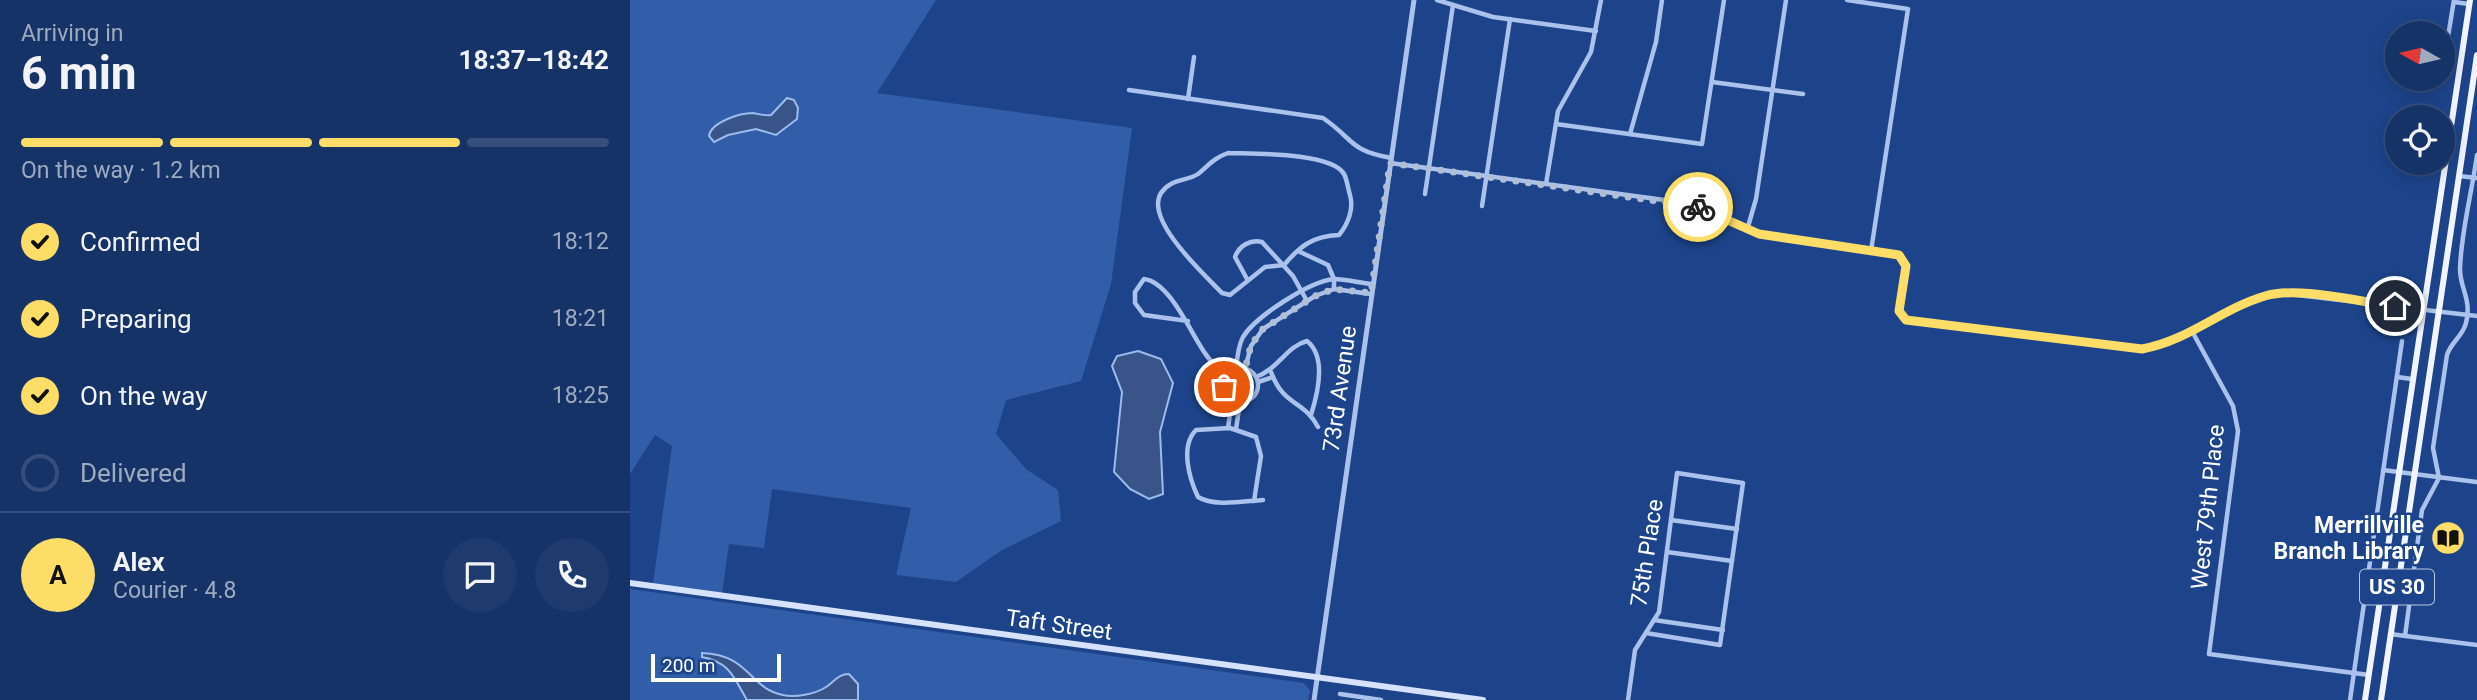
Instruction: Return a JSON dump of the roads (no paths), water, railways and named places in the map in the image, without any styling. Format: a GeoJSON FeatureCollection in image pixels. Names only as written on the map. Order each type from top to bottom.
{"type":"FeatureCollection","features":[{"type":"Feature","properties":{"kind":"main road","name":"US 30"},"geometry":{"type":"LineString","coordinates":[[2365,700],[2469,2]]}},
{"type":"Feature","properties":{"kind":"main road","name":"US 30"},"geometry":{"type":"LineString","coordinates":[[2381,700],[2459,176],[2474,94],[2477,55]]}},
{"type":"Feature","properties":{"kind":"main road","name":"Taft Street"},"geometry":{"type":"LineString","coordinates":[[630,583],[1451,698],[1483,700]]}},
{"type":"Feature","properties":{"kind":"street","name":"73rd Avenue"},"geometry":{"type":"LineString","coordinates":[[1314,700],[1413,0]]}},
{"type":"Feature","properties":{"kind":"street"},"geometry":{"type":"LineString","coordinates":[[1437,0],[1510,19],[1596,31]]}},
{"type":"Feature","properties":{"kind":"street"},"geometry":{"type":"LineString","coordinates":[[1546,184],[1562,100],[1590,56],[1601,0]]}},
{"type":"Feature","properties":{"kind":"street"},"geometry":{"type":"LineString","coordinates":[[1630,134],[1653,55],[1662,0]]}},
{"type":"Feature","properties":{"kind":"street"},"geometry":{"type":"LineString","coordinates":[[1556,124],[1702,144],[1724,0]]}},
{"type":"Feature","properties":{"kind":"street"},"geometry":{"type":"LineString","coordinates":[[1747,230],[1756,199],[1786,0]]}},
{"type":"Feature","properties":{"kind":"street"},"geometry":{"type":"LineString","coordinates":[[1847,0],[1908,9],[1871,251]]}},
{"type":"Feature","properties":{"kind":"street"},"geometry":{"type":"LineString","coordinates":[[2451,21],[2454,1],[2469,2]]}},
{"type":"Feature","properties":{"kind":"street"},"geometry":{"type":"LineString","coordinates":[[1425,194],[1453,5]]}},
{"type":"Feature","properties":{"kind":"street"},"geometry":{"type":"LineString","coordinates":[[1482,206],[1510,19]]}},
{"type":"Feature","properties":{"kind":"street"},"geometry":{"type":"LineString","coordinates":[[1188,99],[1194,57]]}},
{"type":"Feature","properties":{"kind":"street"},"geometry":{"type":"LineString","coordinates":[[1712,82],[1802,94]]}},
{"type":"Feature","properties":{"kind":"street"},"geometry":{"type":"LineString","coordinates":[[1129,90],[1323,118],[1339,129],[1355,148],[1391,161],[1429,169],[1686,204],[1747,230],[1897,255],[1904,261],[1899,311],[1906,320],[2142,349],[2166,345],[2253,300],[2279,293],[2477,316]]}},
{"type":"Feature","properties":{"kind":"street"},"geometry":{"type":"LineString","coordinates":[[1228,153],[1296,157],[1333,165],[1344,173],[1352,202],[1347,224],[1339,235],[1318,237],[1302,245],[1298,251],[1284,265],[1265,267],[1230,295],[1222,293],[1178,246],[1160,216],[1157,202],[1176,179],[1196,176],[1214,158],[1228,153]]}},
{"type":"Feature","properties":{"kind":"street"},"geometry":{"type":"LineString","coordinates":[[2405,636],[2422,510],[2439,478],[2433,448],[2447,355],[2451,345],[2464,329],[2467,315],[2468,300],[2460,270],[2477,155]]}},
{"type":"Feature","properties":{"kind":"street"},"geometry":{"type":"LineString","coordinates":[[2459,176],[2475,178]]}},
{"type":"Feature","properties":{"kind":"street"},"geometry":{"type":"LineString","coordinates":[[1247,279],[1235,257],[1238,249],[1246,244],[1262,242],[1284,265],[1307,301]]}},
{"type":"Feature","properties":{"kind":"street"},"geometry":{"type":"LineString","coordinates":[[1298,251],[1328,265],[1334,279],[1334,289]]}},
{"type":"Feature","properties":{"kind":"street"},"geometry":{"type":"LineString","coordinates":[[1188,321],[1144,315],[1135,303],[1139,285],[1144,279],[1153,281],[1188,321],[1205,355],[1228,374]]}},
{"type":"Feature","properties":{"kind":"street"},"geometry":{"type":"LineString","coordinates":[[1236,369],[1241,341],[1257,320],[1302,292],[1334,279],[1372,284]]}},
{"type":"Feature","properties":{"kind":"street"},"geometry":{"type":"LineString","coordinates":[[1245,369],[1251,345],[1263,329],[1307,301],[1334,289],[1371,293]]}},
{"type":"Feature","properties":{"kind":"street","name":"West 79th Place"},"geometry":{"type":"LineString","coordinates":[[2193,333],[2232,406],[2238,427],[2209,653],[2354,674]]}},
{"type":"Feature","properties":{"kind":"street"},"geometry":{"type":"LineString","coordinates":[[1257,379],[1272,374],[1300,343],[1307,341],[1315,348],[1318,374],[1311,415]]}},
{"type":"Feature","properties":{"kind":"street"},"geometry":{"type":"LineString","coordinates":[[2350,700],[2403,341]]}},
{"type":"Feature","properties":{"kind":"street"},"geometry":{"type":"LineString","coordinates":[[1236,369],[1245,369],[1257,379],[1254,397],[1240,402],[1233,400],[1224,388],[1228,374],[1236,369]]}},
{"type":"Feature","properties":{"kind":"street"},"geometry":{"type":"LineString","coordinates":[[1272,374],[1282,396],[1311,415],[1318,427]]}},
{"type":"Feature","properties":{"kind":"street"},"geometry":{"type":"LineString","coordinates":[[2397,377],[2412,379]]}},
{"type":"Feature","properties":{"kind":"street"},"geometry":{"type":"LineString","coordinates":[[1228,428],[1233,400]]}},
{"type":"Feature","properties":{"kind":"street"},"geometry":{"type":"LineString","coordinates":[[1236,429],[1240,402]]}},
{"type":"Feature","properties":{"kind":"street"},"geometry":{"type":"LineString","coordinates":[[1254,501],[1261,445],[1256,437],[1236,429],[1200,427],[1190,436],[1187,460],[1194,488],[1203,500],[1254,501],[1263,500]]}},
{"type":"Feature","properties":{"kind":"street"},"geometry":{"type":"LineString","coordinates":[[2383,470],[2477,482]]}},
{"type":"Feature","properties":{"kind":"street","name":"75th Place"},"geometry":{"type":"LineString","coordinates":[[1628,700],[1635,650],[1659,612],[1677,473],[1743,483],[1737,529]]}},
{"type":"Feature","properties":{"kind":"street"},"geometry":{"type":"LineString","coordinates":[[1646,634],[1720,645],[1737,529],[1671,520]]}},
{"type":"Feature","properties":{"kind":"street"},"geometry":{"type":"LineString","coordinates":[[1667,552],[1732,561]]}},
{"type":"Feature","properties":{"kind":"street"},"geometry":{"type":"LineString","coordinates":[[1654,620],[1723,630]]}},
{"type":"Feature","properties":{"kind":"street"},"geometry":{"type":"LineString","coordinates":[[2390,634],[2477,645]]}},
{"type":"Feature","properties":{"kind":"street"},"geometry":{"type":"LineString","coordinates":[[2354,674],[2369,676]]}},
{"type":"Feature","properties":{"kind":"street"},"geometry":{"type":"LineString","coordinates":[[1365,698],[1367,685]]}},
{"type":"Feature","properties":{"kind":"street"},"geometry":{"type":"LineString","coordinates":[[1340,694],[1381,700]]}},
{"type":"Feature","properties":{"kind":"place","name":"Merrillville Branch Library"},"geometry":{"type":"Point","coordinates":[2448,538]}}]}
